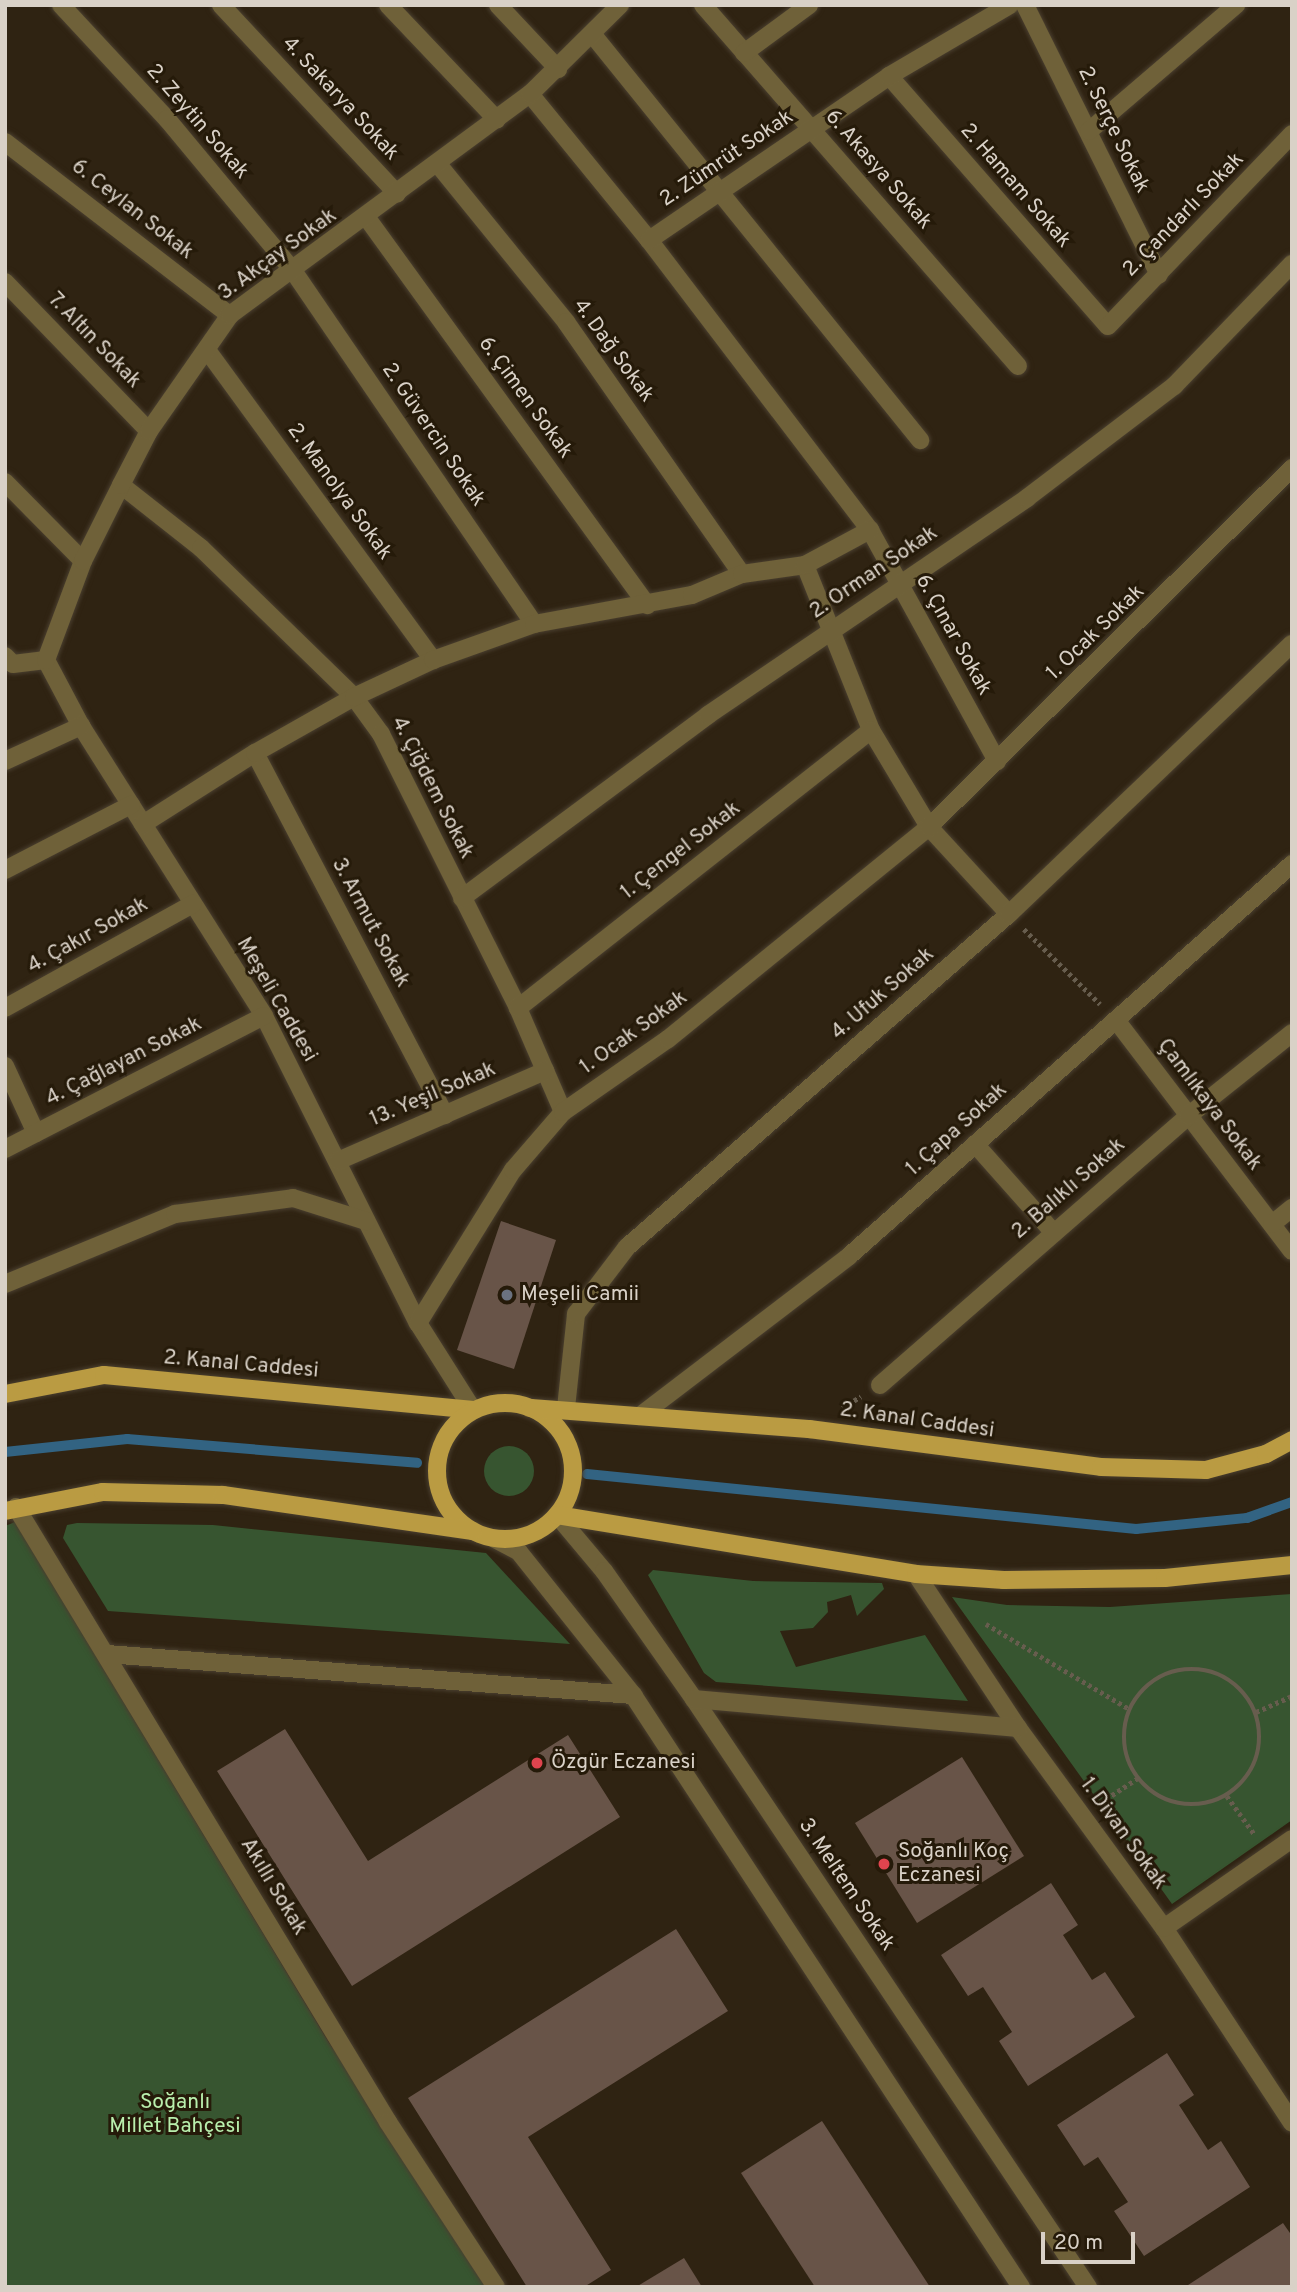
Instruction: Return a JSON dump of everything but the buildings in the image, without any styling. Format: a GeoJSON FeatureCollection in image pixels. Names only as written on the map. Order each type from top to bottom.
{"type":"FeatureCollection","features":[{"type":"Feature","properties":{"kind":"main road","name":"2. Kanal Caddesi"},"geometry":{"type":"LineString","coordinates":[[5,1394],[104,1375],[473,1410]]}},
{"type":"Feature","properties":{"kind":"main road"},"geometry":{"type":"LineString","coordinates":[[11,1509],[103,1492],[223,1495],[472,1531],[495,1539],[532,1535],[557,1515],[571,1491],[574,1468],[568,1445],[555,1425],[530,1408],[500,1403],[473,1410],[452,1427],[436,1466],[446,1506],[472,1531]]}},
{"type":"Feature","properties":{"kind":"main road","name":"2. Kanal Caddesi"},"geometry":{"type":"LineString","coordinates":[[530,1408],[566,1408],[857,1434],[1101,1467],[1206,1470],[1266,1454],[1292,1440]]}},
{"type":"Feature","properties":{"kind":"main road"},"geometry":{"type":"LineString","coordinates":[[557,1515],[916,1574],[1004,1580],[1165,1578],[1292,1564]]}},
{"type":"Feature","properties":{"kind":"street","name":"2. Zeytin Sokak"},"geometry":{"type":"LineString","coordinates":[[61,5],[167,119],[294,272]]}},
{"type":"Feature","properties":{"kind":"street","name":"4. Sakarya Sokak"},"geometry":{"type":"LineString","coordinates":[[221,5],[397,194]]}},
{"type":"Feature","properties":{"kind":"street"},"geometry":{"type":"LineString","coordinates":[[388,5],[497,120]]}},
{"type":"Feature","properties":{"kind":"street"},"geometry":{"type":"LineString","coordinates":[[498,5],[558,69]]}},
{"type":"Feature","properties":{"kind":"street","name":"6. Akasya Sokak"},"geometry":{"type":"LineString","coordinates":[[703,5],[1018,366]]}},
{"type":"Feature","properties":{"kind":"street"},"geometry":{"type":"LineString","coordinates":[[744,53],[809,5]]}},
{"type":"Feature","properties":{"kind":"street","name":"2. Zümrüt Sokak"},"geometry":{"type":"LineString","coordinates":[[649,240],[888,76],[1010,5]]}},
{"type":"Feature","properties":{"kind":"street","name":"2. Serçe Sokak"},"geometry":{"type":"LineString","coordinates":[[1025,5],[1159,275]]}},
{"type":"Feature","properties":{"kind":"street"},"geometry":{"type":"LineString","coordinates":[[1089,131],[1236,5]]}},
{"type":"Feature","properties":{"kind":"street","name":"3. Akçay Sokak"},"geometry":{"type":"LineString","coordinates":[[46,660],[83,561],[149,431],[230,315],[294,272],[530,94],[593,35],[617,6]]}},
{"type":"Feature","properties":{"kind":"street"},"geometry":{"type":"LineString","coordinates":[[593,35],[920,440]]}},
{"type":"Feature","properties":{"kind":"street","name":"2. Hamam Sokak"},"geometry":{"type":"LineString","coordinates":[[888,76],[1108,326]]}},
{"type":"Feature","properties":{"kind":"street","name":"6. Çınar Sokak"},"geometry":{"type":"LineString","coordinates":[[530,94],[649,240],[870,530],[996,761]]}},
{"type":"Feature","properties":{"kind":"street","name":"2. Çandarlı Sokak"},"geometry":{"type":"LineString","coordinates":[[1108,326],[1292,134]]}},
{"type":"Feature","properties":{"kind":"street","name":"6. Ceylan Sokak"},"geometry":{"type":"LineString","coordinates":[[5,142],[230,315]]}},
{"type":"Feature","properties":{"kind":"street","name":"4. Dağ Sokak"},"geometry":{"type":"LineString","coordinates":[[437,163],[566,322],[742,574]]}},
{"type":"Feature","properties":{"kind":"street","name":"6. Çimen Sokak"},"geometry":{"type":"LineString","coordinates":[[367,218],[647,605]]}},
{"type":"Feature","properties":{"kind":"street","name":"2. Orman Sokak"},"geometry":{"type":"LineString","coordinates":[[462,898],[830,629],[1027,498],[1174,386],[1292,264]]}},
{"type":"Feature","properties":{"kind":"street","name":"2. Güvercin Sokak"},"geometry":{"type":"LineString","coordinates":[[294,272],[534,624]]}},
{"type":"Feature","properties":{"kind":"street","name":"7. Altın Sokak"},"geometry":{"type":"LineString","coordinates":[[5,282],[149,431]]}},
{"type":"Feature","properties":{"kind":"street","name":"2. Manolya Sokak"},"geometry":{"type":"LineString","coordinates":[[207,350],[433,660]]}},
{"type":"Feature","properties":{"kind":"street","name":"1. Ocak Sokak"},"geometry":{"type":"LineString","coordinates":[[418,1323],[513,1171],[563,1112],[668,1039],[929,827],[1292,468]]}},
{"type":"Feature","properties":{"kind":"street"},"geometry":{"type":"LineString","coordinates":[[5,482],[83,561]]}},
{"type":"Feature","properties":{"kind":"street","name":"4. Çiğdem Sokak"},"geometry":{"type":"LineString","coordinates":[[121,485],[201,548],[354,698],[382,733],[518,1008],[563,1112]]}},
{"type":"Feature","properties":{"kind":"street"},"geometry":{"type":"LineString","coordinates":[[143,824],[255,753],[354,698],[433,660],[534,624],[647,605],[692,595],[742,574],[805,565],[870,530]]}},
{"type":"Feature","properties":{"kind":"street"},"geometry":{"type":"LineString","coordinates":[[805,565],[871,730],[929,827],[1009,914]]}},
{"type":"Feature","properties":{"kind":"street","name":"4. Ufuk Sokak"},"geometry":{"type":"LineString","coordinates":[[566,1408],[576,1314],[627,1247],[1009,914],[1292,644]]}},
{"type":"Feature","properties":{"kind":"street"},"geometry":{"type":"LineString","coordinates":[[8,663],[46,660]]}},
{"type":"Feature","properties":{"kind":"street","name":"Meşeli Caddesi"},"geometry":{"type":"LineString","coordinates":[[46,660],[81,726],[264,1016],[418,1323],[473,1410]]}},
{"type":"Feature","properties":{"kind":"street"},"geometry":{"type":"LineString","coordinates":[[5,761],[81,726]]}},
{"type":"Feature","properties":{"kind":"street","name":"1. Çengel Sokak"},"geometry":{"type":"LineString","coordinates":[[518,1008],[871,730]]}},
{"type":"Feature","properties":{"kind":"street","name":"3. Armut Sokak"},"geometry":{"type":"LineString","coordinates":[[255,753],[444,1115]]}},
{"type":"Feature","properties":{"kind":"street"},"geometry":{"type":"LineString","coordinates":[[5,870],[131,805]]}},
{"type":"Feature","properties":{"kind":"street","name":"1. Çapa Sokak"},"geometry":{"type":"LineString","coordinates":[[640,1416],[849,1256],[1292,864]]}},
{"type":"Feature","properties":{"kind":"street","name":"4. Çakır Sokak"},"geometry":{"type":"LineString","coordinates":[[5,1008],[193,904]]}},
{"type":"Feature","properties":{"kind":"street","name":"4. Çağlayan Sokak"},"geometry":{"type":"LineString","coordinates":[[5,1149],[264,1016]]}},
{"type":"Feature","properties":{"kind":"street","name":"Çamlıkaya Sokak"},"geometry":{"type":"LineString","coordinates":[[1116,1020],[1292,1251]]}},
{"type":"Feature","properties":{"kind":"street","name":"2. Balıklı Sokak"},"geometry":{"type":"LineString","coordinates":[[880,1385],[1188,1116],[1292,1033]]}},
{"type":"Feature","properties":{"kind":"street"},"geometry":{"type":"LineString","coordinates":[[5,1066],[37,1133]]}},
{"type":"Feature","properties":{"kind":"street","name":"13. Yeşil Sokak"},"geometry":{"type":"LineString","coordinates":[[338,1161],[545,1071]]}},
{"type":"Feature","properties":{"kind":"street"},"geometry":{"type":"LineString","coordinates":[[975,1144],[1054,1233]]}},
{"type":"Feature","properties":{"kind":"street"},"geometry":{"type":"LineString","coordinates":[[5,1284],[175,1214],[293,1198],[366,1221]]}},
{"type":"Feature","properties":{"kind":"street"},"geometry":{"type":"LineString","coordinates":[[1272,1224],[1292,1208]]}},
{"type":"Feature","properties":{"kind":"street","name":"Akıllı Sokak"},"geometry":{"type":"LineString","coordinates":[[11,1509],[107,1654],[388,2122],[496,2287]]}},
{"type":"Feature","properties":{"kind":"street","name":"3. Meltem Sokak"},"geometry":{"type":"LineString","coordinates":[[557,1515],[604,1571],[694,1699],[1088,2287]]}},
{"type":"Feature","properties":{"kind":"street"},"geometry":{"type":"LineString","coordinates":[[495,1539],[519,1552],[633,1695],[1021,2287]]}},
{"type":"Feature","properties":{"kind":"street","name":"1. Divan Sokak"},"geometry":{"type":"LineString","coordinates":[[916,1574],[1018,1728],[1164,1928],[1292,2123]]}},
{"type":"Feature","properties":{"kind":"street"},"geometry":{"type":"LineString","coordinates":[[107,1654],[633,1695]]}},
{"type":"Feature","properties":{"kind":"street"},"geometry":{"type":"LineString","coordinates":[[694,1699],[1018,1728]]}},
{"type":"Feature","properties":{"kind":"street"},"geometry":{"type":"LineString","coordinates":[[1164,1928],[1292,1839]]}},
{"type":"Feature","properties":{"kind":"path"},"geometry":{"type":"LineString","coordinates":[[1009,914],[1116,1020]]}},
{"type":"Feature","properties":{"kind":"path"},"geometry":{"type":"LineString","coordinates":[[986,1624],[1129,1709]]}},
{"type":"Feature","properties":{"kind":"path"},"geometry":{"type":"LineString","coordinates":[[1189,1667],[1230,1679],[1256,1712],[1261,1736],[1257,1759],[1245,1780],[1227,1796],[1205,1805],[1181,1805],[1158,1797],[1138,1778],[1123,1738],[1129,1709],[1149,1682],[1189,1667]]}},
{"type":"Feature","properties":{"kind":"path"},"geometry":{"type":"LineString","coordinates":[[1256,1712],[1292,1696]]}},
{"type":"Feature","properties":{"kind":"path"},"geometry":{"type":"LineString","coordinates":[[1081,1815],[1138,1778]]}},
{"type":"Feature","properties":{"kind":"path"},"geometry":{"type":"LineString","coordinates":[[1227,1796],[1269,1855]]}},
{"type":"Feature","properties":{"kind":"green space"},"geometry":{"type":"Polygon","coordinates":[[[509,1446],[526,1454],[534,1471],[526,1488],[509,1496],[492,1488],[484,1471],[492,1454],[509,1446]]]}},
{"type":"Feature","properties":{"kind":"green space","name":"Soğanlı Millet Bahçesi"},"geometry":{"type":"Polygon","coordinates":[[[15,1522],[329,2043],[497,2287],[5,2287],[5,1526],[15,1522]]]}},
{"type":"Feature","properties":{"kind":"green space"},"geometry":{"type":"Polygon","coordinates":[[[67,1525],[213,1525],[486,1553],[570,1644],[108,1611],[63,1538],[67,1525]]]}},
{"type":"Feature","properties":{"kind":"green space"},"geometry":{"type":"Polygon","coordinates":[[[653,1570],[753,1581],[882,1583],[884,1589],[857,1616],[851,1595],[827,1602],[828,1612],[813,1628],[780,1631],[796,1667],[925,1635],[968,1701],[716,1682],[704,1673],[648,1575],[653,1570]]]}},
{"type":"Feature","properties":{"kind":"green space"},"geometry":{"type":"Polygon","coordinates":[[[1292,1594],[1292,1820],[1172,1904],[952,1597],[1007,1605],[1110,1607],[1292,1594]]]}},
{"type":"Feature","properties":{"kind":"waterway"},"geometry":{"type":"LineString","coordinates":[[5,1452],[127,1439],[417,1463]]}},
{"type":"Feature","properties":{"kind":"waterway"},"geometry":{"type":"LineString","coordinates":[[587,1474],[1136,1529],[1247,1518],[1292,1502]]}},
{"type":"Feature","properties":{"kind":"place","name":"Meşeli Camii"},"geometry":{"type":"Point","coordinates":[507,1295]}},
{"type":"Feature","properties":{"kind":"place","name":"Özgür Eczanesi"},"geometry":{"type":"Point","coordinates":[537,1763]}},
{"type":"Feature","properties":{"kind":"place","name":"Soğanlı Koç Eczanesi"},"geometry":{"type":"Point","coordinates":[884,1864]}}]}
